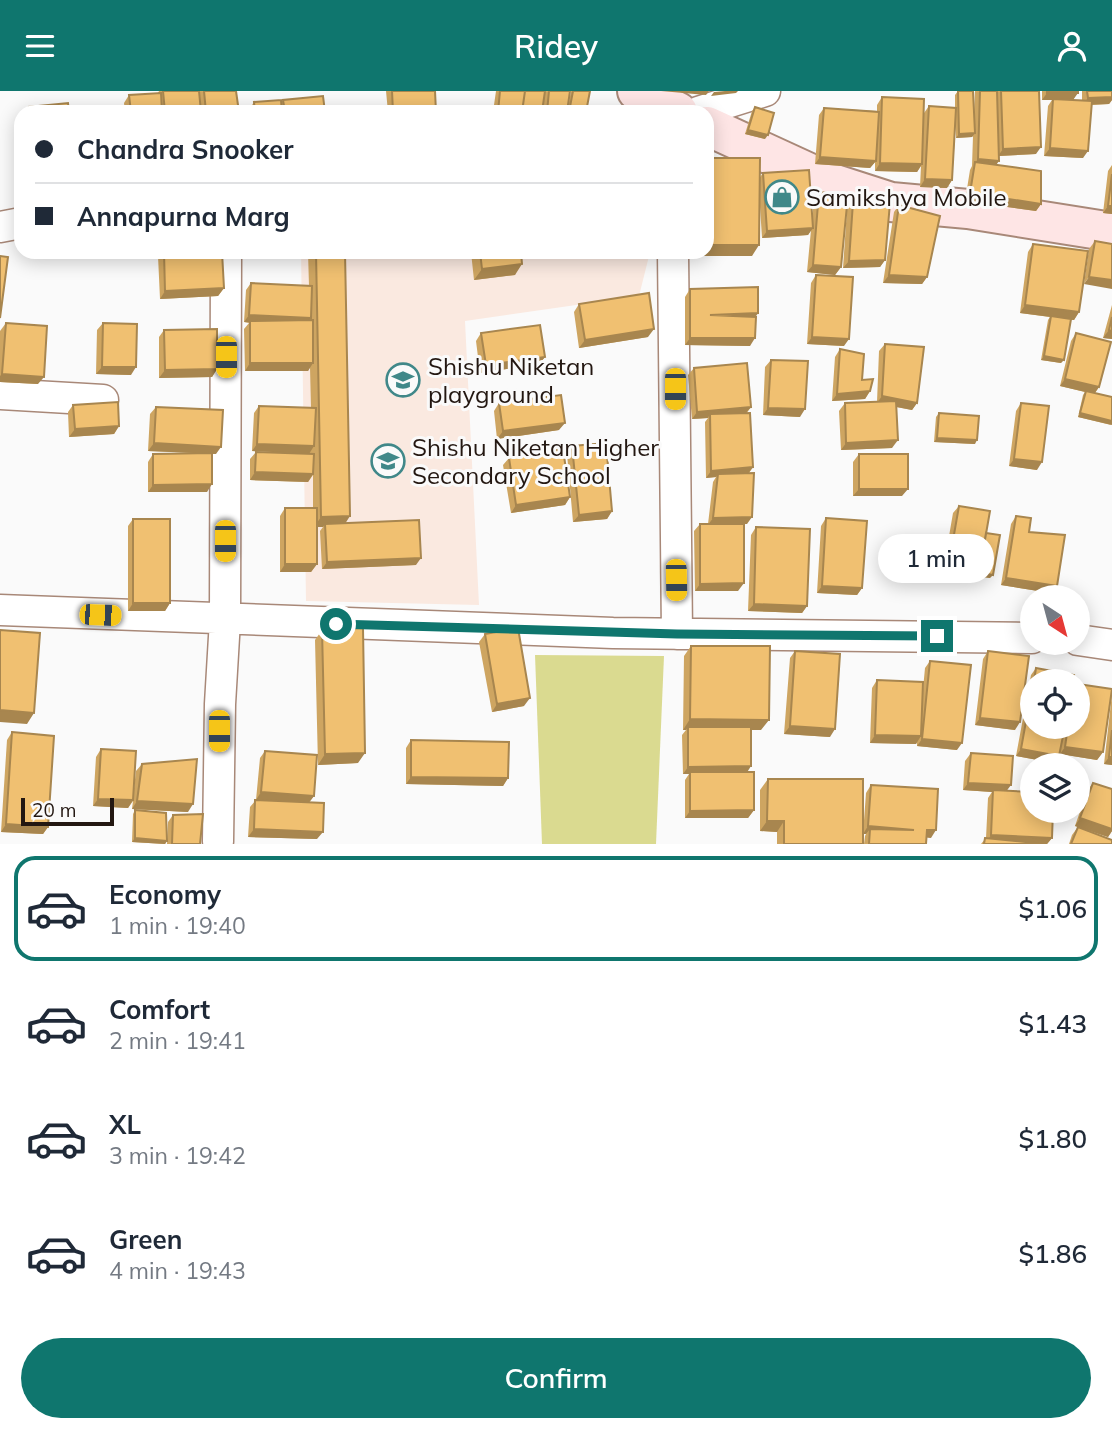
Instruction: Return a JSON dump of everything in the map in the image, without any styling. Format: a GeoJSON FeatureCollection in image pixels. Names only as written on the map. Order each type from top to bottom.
{"type":"FeatureCollection","features":[{"type":"Feature","properties":{"kind":"street"},"geometry":{"type":"LineString","coordinates":[[637,91],[664,105]]}},
{"type":"Feature","properties":{"kind":"street"},"geometry":{"type":"LineString","coordinates":[[714,106],[747,94]]}},
{"type":"Feature","properties":{"kind":"street"},"geometry":{"type":"LineString","coordinates":[[714,129],[829,182],[891,202],[968,209],[1112,232]]}},
{"type":"Feature","properties":{"kind":"street"},"geometry":{"type":"LineString","coordinates":[[219,841],[220,704],[225,621],[226,259]]}},
{"type":"Feature","properties":{"kind":"street"},"geometry":{"type":"LineString","coordinates":[[673,259],[677,634]]}},
{"type":"Feature","properties":{"kind":"street"},"geometry":{"type":"LineString","coordinates":[[0,394],[103,400]]}},
{"type":"Feature","properties":{"kind":"street"},"geometry":{"type":"LineString","coordinates":[[0,610],[225,621],[677,634],[1020,638]]}},
{"type":"Feature","properties":{"kind":"street"},"geometry":{"type":"LineString","coordinates":[[1090,642],[1112,645]]}},
{"type":"Feature","properties":{"kind":"shaded area","name":"Shishu Niketan Higher Secondary School"},"geometry":{"type":"Polygon","coordinates":[[[301,259],[648,259],[639,296],[465,321],[479,605],[306,601],[301,259]]]}},
{"type":"Feature","properties":{"kind":"shaded area"},"geometry":{"type":"Polygon","coordinates":[[[535,655],[664,656],[656,844],[542,844],[535,655]]]}},
{"type":"Feature","properties":{"kind":"building"},"geometry":{"type":"Polygon","coordinates":[[[163,91],[199,91],[200,105],[164,105],[163,91]]]}},
{"type":"Feature","properties":{"kind":"building"},"geometry":{"type":"Polygon","coordinates":[[[204,91],[236,91],[238,105],[205,105],[204,91]]]}},
{"type":"Feature","properties":{"kind":"building"},"geometry":{"type":"Polygon","coordinates":[[[392,91],[435,91],[436,105],[393,105],[392,91]]]}},
{"type":"Feature","properties":{"kind":"building"},"geometry":{"type":"Polygon","coordinates":[[[500,91],[525,91],[523,105],[499,105],[500,91]]]}},
{"type":"Feature","properties":{"kind":"building"},"geometry":{"type":"Polygon","coordinates":[[[525,91],[545,91],[543,105],[523,105],[525,91]]]}},
{"type":"Feature","properties":{"kind":"building"},"geometry":{"type":"Polygon","coordinates":[[[549,91],[570,91],[568,105],[548,105],[549,91]]]}},
{"type":"Feature","properties":{"kind":"building"},"geometry":{"type":"Polygon","coordinates":[[[573,91],[590,91],[587,105],[570,105],[573,91]]]}},
{"type":"Feature","properties":{"kind":"building"},"geometry":{"type":"Polygon","coordinates":[[[958,91],[973,91],[975,133],[959,134],[958,91]]]}},
{"type":"Feature","properties":{"kind":"building"},"geometry":{"type":"Polygon","coordinates":[[[980,91],[997,91],[999,161],[978,159],[980,91]]]}},
{"type":"Feature","properties":{"kind":"building"},"geometry":{"type":"Polygon","coordinates":[[[1001,91],[1039,91],[1041,147],[1003,149],[1001,91]]]}},
{"type":"Feature","properties":{"kind":"building"},"geometry":{"type":"Polygon","coordinates":[[[1078,91],[1078,93],[1047,93],[1078,91]]]}},
{"type":"Feature","properties":{"kind":"building"},"geometry":{"type":"Polygon","coordinates":[[[1087,91],[1112,91],[1112,97],[1088,98],[1087,91]]]}},
{"type":"Feature","properties":{"kind":"building"},"geometry":{"type":"Polygon","coordinates":[[[161,93],[162,105],[130,105],[129,95],[161,93]]]}},
{"type":"Feature","properties":{"kind":"building"},"geometry":{"type":"Polygon","coordinates":[[[323,96],[324,105],[284,105],[283,100],[323,96]]]}},
{"type":"Feature","properties":{"kind":"building"},"geometry":{"type":"Polygon","coordinates":[[[882,97],[924,99],[922,164],[880,163],[882,97]]]}},
{"type":"Feature","properties":{"kind":"building"},"geometry":{"type":"Polygon","coordinates":[[[1053,99],[1092,101],[1088,151],[1050,148],[1053,99]]]}},
{"type":"Feature","properties":{"kind":"building"},"geometry":{"type":"Polygon","coordinates":[[[281,100],[281,105],[254,105],[254,102],[281,100]]]}},
{"type":"Feature","properties":{"kind":"building"},"geometry":{"type":"Polygon","coordinates":[[[929,106],[956,108],[952,180],[925,179],[929,106]]]}},
{"type":"Feature","properties":{"kind":"building"},"geometry":{"type":"Polygon","coordinates":[[[755,107],[774,113],[768,135],[748,130],[755,107]]]}},
{"type":"Feature","properties":{"kind":"building"},"geometry":{"type":"Polygon","coordinates":[[[824,108],[879,112],[876,161],[820,157],[824,108]]]}},
{"type":"Feature","properties":{"kind":"building"},"geometry":{"type":"Polygon","coordinates":[[[714,158],[760,158],[759,245],[714,245],[714,158]]]}},
{"type":"Feature","properties":{"kind":"building"},"geometry":{"type":"Polygon","coordinates":[[[975,162],[1041,171],[1041,204],[970,193],[975,162]]]}},
{"type":"Feature","properties":{"kind":"building"},"geometry":{"type":"Polygon","coordinates":[[[809,170],[813,228],[767,231],[763,173],[809,170]]]}},
{"type":"Feature","properties":{"kind":"building"},"geometry":{"type":"Polygon","coordinates":[[[1112,174],[1112,206],[1108,206],[1112,174]]]}},
{"type":"Feature","properties":{"kind":"building"},"geometry":{"type":"Polygon","coordinates":[[[819,192],[848,195],[841,267],[813,265],[819,192]]]}},
{"type":"Feature","properties":{"kind":"building"},"geometry":{"type":"Polygon","coordinates":[[[853,202],[890,203],[885,260],[849,261],[853,202]]]}},
{"type":"Feature","properties":{"kind":"building"},"geometry":{"type":"Polygon","coordinates":[[[899,205],[940,216],[927,277],[889,275],[899,205]]]}},
{"type":"Feature","properties":{"kind":"building"},"geometry":{"type":"Polygon","coordinates":[[[1095,241],[1112,244],[1112,280],[1089,277],[1095,241]]]}},
{"type":"Feature","properties":{"kind":"building"},"geometry":{"type":"Polygon","coordinates":[[[1033,244],[1088,251],[1079,312],[1025,305],[1033,244]]]}},
{"type":"Feature","properties":{"kind":"building"},"geometry":{"type":"Polygon","coordinates":[[[0,256],[8,257],[0,318],[0,256]]]}},
{"type":"Feature","properties":{"kind":"building"},"geometry":{"type":"Polygon","coordinates":[[[164,259],[222,259],[224,288],[165,291],[164,259]]]}},
{"type":"Feature","properties":{"kind":"building"},"geometry":{"type":"Polygon","coordinates":[[[316,259],[345,259],[350,516],[321,517],[316,259]]]}},
{"type":"Feature","properties":{"kind":"building"},"geometry":{"type":"Polygon","coordinates":[[[481,259],[522,259],[522,264],[482,269],[481,259]]]}},
{"type":"Feature","properties":{"kind":"building"},"geometry":{"type":"Polygon","coordinates":[[[816,275],[853,277],[849,339],[812,337],[816,275]]]}},
{"type":"Feature","properties":{"kind":"building"},"geometry":{"type":"Polygon","coordinates":[[[251,283],[312,286],[311,318],[249,315],[251,283]]]}},
{"type":"Feature","properties":{"kind":"building"},"geometry":{"type":"Polygon","coordinates":[[[758,287],[758,313],[710,315],[756,317],[755,338],[690,338],[690,289],[758,287]]]}},
{"type":"Feature","properties":{"kind":"building"},"geometry":{"type":"Polygon","coordinates":[[[649,293],[654,329],[585,340],[579,304],[649,293]]]}},
{"type":"Feature","properties":{"kind":"building"},"geometry":{"type":"Polygon","coordinates":[[[1051,316],[1071,319],[1064,360],[1044,356],[1051,316]]]}},
{"type":"Feature","properties":{"kind":"building"},"geometry":{"type":"Polygon","coordinates":[[[313,320],[313,363],[250,363],[250,321],[313,320]]]}},
{"type":"Feature","properties":{"kind":"building"},"geometry":{"type":"Polygon","coordinates":[[[6,323],[47,326],[44,377],[2,374],[6,323]]]}},
{"type":"Feature","properties":{"kind":"building"},"geometry":{"type":"Polygon","coordinates":[[[103,323],[137,324],[136,367],[102,367],[103,323]]]}},
{"type":"Feature","properties":{"kind":"building"},"geometry":{"type":"Polygon","coordinates":[[[540,325],[545,357],[486,365],[481,333],[540,325]]]}},
{"type":"Feature","properties":{"kind":"building"},"geometry":{"type":"Polygon","coordinates":[[[217,329],[217,369],[165,370],[164,330],[217,329]]]}},
{"type":"Feature","properties":{"kind":"building"},"geometry":{"type":"Polygon","coordinates":[[[1076,333],[1111,342],[1099,387],[1065,379],[1076,333]]]}},
{"type":"Feature","properties":{"kind":"building"},"geometry":{"type":"Polygon","coordinates":[[[885,344],[924,347],[917,403],[882,396],[885,344]]]}},
{"type":"Feature","properties":{"kind":"building"},"geometry":{"type":"Polygon","coordinates":[[[840,349],[864,354],[862,380],[873,379],[870,391],[837,394],[840,349]]]}},
{"type":"Feature","properties":{"kind":"building"},"geometry":{"type":"Polygon","coordinates":[[[771,360],[808,361],[805,409],[768,408],[771,360]]]}},
{"type":"Feature","properties":{"kind":"building"},"geometry":{"type":"Polygon","coordinates":[[[747,363],[751,407],[697,412],[694,368],[747,363]]]}},
{"type":"Feature","properties":{"kind":"building"},"geometry":{"type":"Polygon","coordinates":[[[1086,391],[1112,397],[1112,421],[1080,413],[1086,391]]]}},
{"type":"Feature","properties":{"kind":"building"},"geometry":{"type":"Polygon","coordinates":[[[561,395],[565,423],[503,431],[499,403],[561,395]]]}},
{"type":"Feature","properties":{"kind":"building"},"geometry":{"type":"Polygon","coordinates":[[[896,401],[898,440],[846,443],[845,403],[896,401]]]}},
{"type":"Feature","properties":{"kind":"building"},"geometry":{"type":"Polygon","coordinates":[[[118,402],[119,426],[75,429],[73,405],[118,402]]]}},
{"type":"Feature","properties":{"kind":"building"},"geometry":{"type":"Polygon","coordinates":[[[1021,403],[1049,406],[1042,462],[1014,459],[1021,403]]]}},
{"type":"Feature","properties":{"kind":"building"},"geometry":{"type":"Polygon","coordinates":[[[259,406],[316,408],[314,446],[257,444],[259,406]]]}},
{"type":"Feature","properties":{"kind":"building"},"geometry":{"type":"Polygon","coordinates":[[[156,407],[223,410],[221,447],[154,443],[156,407]]]}},
{"type":"Feature","properties":{"kind":"building"},"geometry":{"type":"Polygon","coordinates":[[[750,413],[753,467],[711,471],[710,414],[750,413]]]}},
{"type":"Feature","properties":{"kind":"building"},"geometry":{"type":"Polygon","coordinates":[[[939,413],[979,416],[977,440],[937,438],[939,413]]]}},
{"type":"Feature","properties":{"kind":"building"},"geometry":{"type":"Polygon","coordinates":[[[606,443],[612,511],[579,515],[572,446],[606,443]]]}},
{"type":"Feature","properties":{"kind":"building"},"geometry":{"type":"Polygon","coordinates":[[[563,449],[570,497],[516,505],[509,458],[563,449]]]}},
{"type":"Feature","properties":{"kind":"building"},"geometry":{"type":"Polygon","coordinates":[[[256,452],[314,454],[313,474],[255,472],[256,452]]]}},
{"type":"Feature","properties":{"kind":"building"},"geometry":{"type":"Polygon","coordinates":[[[212,453],[212,484],[153,485],[153,454],[212,453]]]}},
{"type":"Feature","properties":{"kind":"building"},"geometry":{"type":"Polygon","coordinates":[[[859,454],[908,454],[908,489],[859,489],[859,454]]]}},
{"type":"Feature","properties":{"kind":"building"},"geometry":{"type":"Polygon","coordinates":[[[754,473],[752,517],[713,518],[718,474],[754,473]]]}},
{"type":"Feature","properties":{"kind":"building"},"geometry":{"type":"Polygon","coordinates":[[[959,506],[990,511],[980,568],[949,563],[959,506]]]}},
{"type":"Feature","properties":{"kind":"building"},"geometry":{"type":"Polygon","coordinates":[[[285,508],[317,508],[317,564],[285,564],[285,508]]]}},
{"type":"Feature","properties":{"kind":"building"},"geometry":{"type":"Polygon","coordinates":[[[1016,516],[1031,518],[1029,532],[1065,535],[1057,585],[1006,578],[1016,516]]]}},
{"type":"Feature","properties":{"kind":"building"},"geometry":{"type":"Polygon","coordinates":[[[826,518],[867,521],[862,588],[822,586],[826,518]]]}},
{"type":"Feature","properties":{"kind":"building"},"geometry":{"type":"Polygon","coordinates":[[[133,519],[170,519],[170,603],[133,603],[133,519]]]}},
{"type":"Feature","properties":{"kind":"building"},"geometry":{"type":"Polygon","coordinates":[[[419,520],[421,558],[327,562],[325,524],[419,520]]]}},
{"type":"Feature","properties":{"kind":"building"},"geometry":{"type":"Polygon","coordinates":[[[700,524],[744,524],[744,583],[700,584],[700,524]]]}},
{"type":"Feature","properties":{"kind":"building"},"geometry":{"type":"Polygon","coordinates":[[[756,527],[810,529],[807,606],[754,604],[756,527]]]}},
{"type":"Feature","properties":{"kind":"building"},"geometry":{"type":"Polygon","coordinates":[[[986,533],[1000,535],[993,575],[977,572],[986,533]]]}},
{"type":"Feature","properties":{"kind":"building"},"geometry":{"type":"Polygon","coordinates":[[[363,628],[365,753],[325,754],[322,630],[363,628]]]}},
{"type":"Feature","properties":{"kind":"building"},"geometry":{"type":"Polygon","coordinates":[[[518,628],[530,698],[497,704],[485,634],[518,628]]]}},
{"type":"Feature","properties":{"kind":"building"},"geometry":{"type":"Polygon","coordinates":[[[0,630],[40,633],[34,713],[0,710],[0,630]]]}},
{"type":"Feature","properties":{"kind":"building"},"geometry":{"type":"Polygon","coordinates":[[[691,646],[770,646],[769,720],[690,719],[691,646]]]}},
{"type":"Feature","properties":{"kind":"building"},"geometry":{"type":"Polygon","coordinates":[[[795,651],[840,654],[835,729],[790,726],[795,651]]]}},
{"type":"Feature","properties":{"kind":"building"},"geometry":{"type":"Polygon","coordinates":[[[988,651],[1029,656],[1027,669],[1020,669],[1020,722],[980,718],[988,651]]]}},
{"type":"Feature","properties":{"kind":"building"},"geometry":{"type":"Polygon","coordinates":[[[930,661],[971,665],[962,743],[922,739],[930,661]]]}},
{"type":"Feature","properties":{"kind":"building"},"geometry":{"type":"Polygon","coordinates":[[[877,680],[923,682],[921,736],[875,735],[877,680]]]}},
{"type":"Feature","properties":{"kind":"building"},"geometry":{"type":"Polygon","coordinates":[[[1090,686],[1112,689],[1103,752],[1065,747],[1066,739],[1090,739],[1090,686]]]}},
{"type":"Feature","properties":{"kind":"building"},"geometry":{"type":"Polygon","coordinates":[[[688,727],[751,727],[751,766],[688,767],[688,727]]]}},
{"type":"Feature","properties":{"kind":"building"},"geometry":{"type":"Polygon","coordinates":[[[1112,730],[1112,757],[1109,757],[1112,730]]]}},
{"type":"Feature","properties":{"kind":"building"},"geometry":{"type":"Polygon","coordinates":[[[12,732],[54,736],[48,827],[6,824],[12,732]]]}},
{"type":"Feature","properties":{"kind":"building"},"geometry":{"type":"Polygon","coordinates":[[[1023,739],[1062,739],[1060,753],[1021,749],[1023,739]]]}},
{"type":"Feature","properties":{"kind":"building"},"geometry":{"type":"Polygon","coordinates":[[[411,740],[509,742],[508,778],[411,777],[411,740]]]}},
{"type":"Feature","properties":{"kind":"building"},"geometry":{"type":"Polygon","coordinates":[[[101,749],[136,751],[133,800],[98,799],[101,749]]]}},
{"type":"Feature","properties":{"kind":"building"},"geometry":{"type":"Polygon","coordinates":[[[265,751],[317,755],[314,796],[261,792],[265,751]]]}},
{"type":"Feature","properties":{"kind":"building"},"geometry":{"type":"Polygon","coordinates":[[[971,753],[1013,756],[1011,785],[968,783],[971,753]]]}},
{"type":"Feature","properties":{"kind":"building"},"geometry":{"type":"Polygon","coordinates":[[[197,759],[193,804],[137,801],[142,764],[197,759]]]}},
{"type":"Feature","properties":{"kind":"building"},"geometry":{"type":"Polygon","coordinates":[[[690,772],[754,772],[754,810],[690,811],[690,772]]]}},
{"type":"Feature","properties":{"kind":"building"},"geometry":{"type":"Polygon","coordinates":[[[768,779],[863,779],[863,844],[784,844],[784,821],[767,821],[768,779]]]}},
{"type":"Feature","properties":{"kind":"building"},"geometry":{"type":"Polygon","coordinates":[[[1093,783],[1112,789],[1112,829],[1090,821],[1090,791],[1093,783]]]}},
{"type":"Feature","properties":{"kind":"building"},"geometry":{"type":"Polygon","coordinates":[[[871,785],[938,789],[936,830],[927,830],[926,844],[869,844],[870,829],[914,830],[868,826],[871,785]]]}},
{"type":"Feature","properties":{"kind":"building"},"geometry":{"type":"Polygon","coordinates":[[[993,790],[1020,791],[1020,823],[1053,823],[1052,838],[991,835],[993,790]]]}},
{"type":"Feature","properties":{"kind":"building"},"geometry":{"type":"Polygon","coordinates":[[[255,800],[324,803],[323,832],[254,829],[255,800]]]}},
{"type":"Feature","properties":{"kind":"building"},"geometry":{"type":"Polygon","coordinates":[[[135,810],[166,813],[167,841],[135,838],[135,810]]]}},
{"type":"Feature","properties":{"kind":"building"},"geometry":{"type":"Polygon","coordinates":[[[203,814],[200,844],[172,844],[173,815],[203,814]]]}},
{"type":"Feature","properties":{"kind":"building"},"geometry":{"type":"Polygon","coordinates":[[[1078,827],[1112,840],[1112,844],[1071,844],[1078,827]]]}},
{"type":"Feature","properties":{"kind":"building"},"geometry":{"type":"Polygon","coordinates":[[[985,838],[1045,844],[984,844],[985,838]]]}},
{"type":"Feature","properties":{"kind":"place","name":"Samikshya Mobile"},"geometry":{"type":"Point","coordinates":[782,197]}},
{"type":"Feature","properties":{"kind":"place","name":"Shishu Niketan playground"},"geometry":{"type":"Point","coordinates":[403,380]}},
{"type":"Feature","properties":{"kind":"place","name":"Shishu Niketan Higher Secondary School"},"geometry":{"type":"Point","coordinates":[388,461]}},
{"type":"Feature","properties":{"kind":"route"},"geometry":{"type":"LineString","coordinates":[[336,624],[677,634],[937,636]]}}]}
